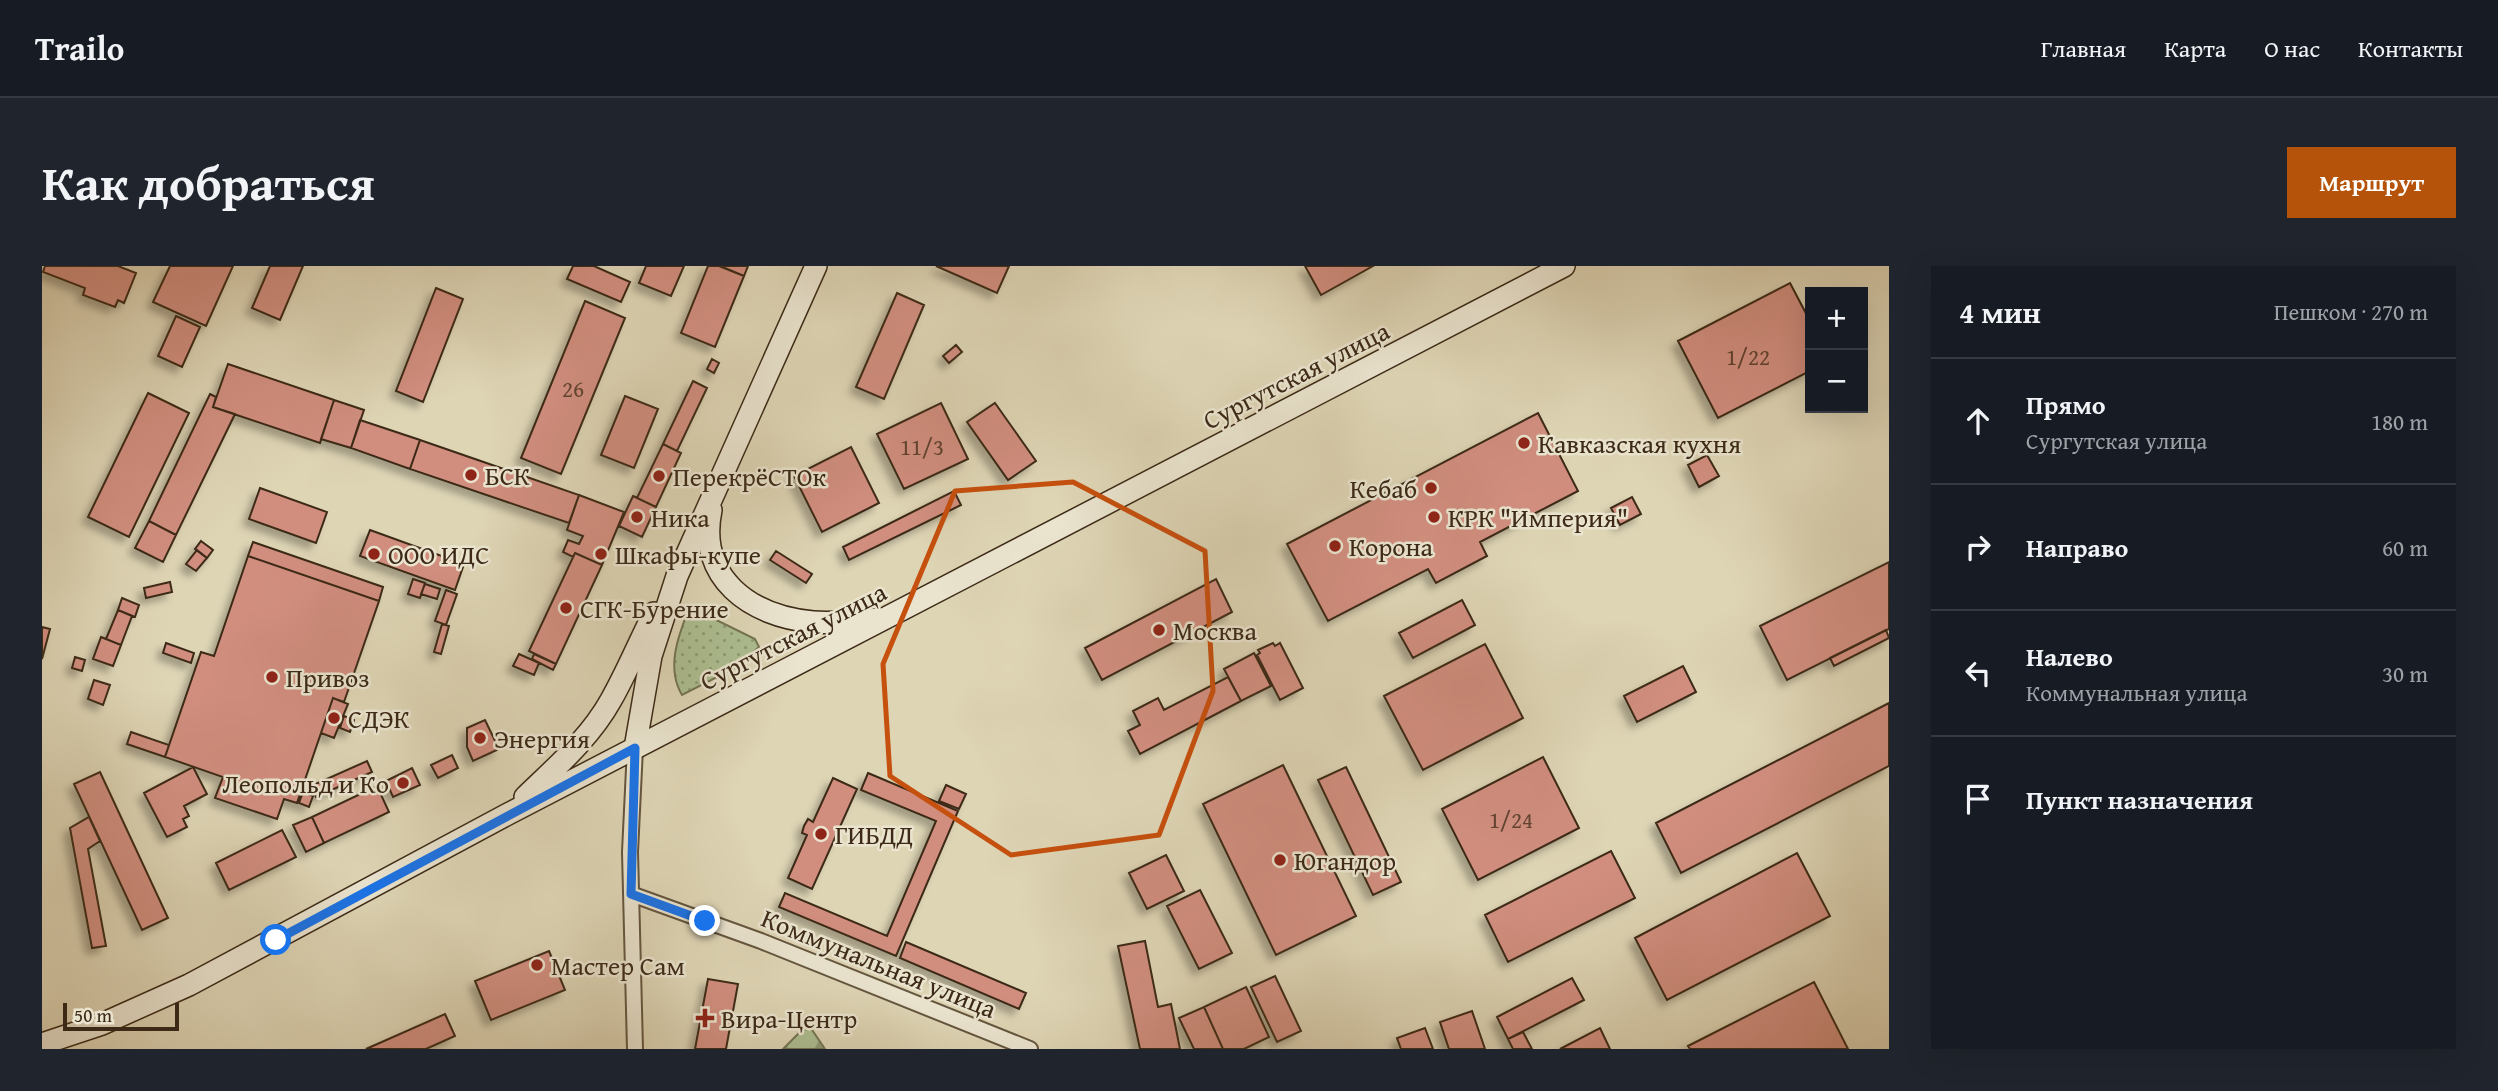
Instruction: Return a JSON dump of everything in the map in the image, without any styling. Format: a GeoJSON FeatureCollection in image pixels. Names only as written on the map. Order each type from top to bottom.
{"type":"FeatureCollection","features":[{"type":"Feature","properties":{"kind":"main road"},"geometry":{"type":"LineString","coordinates":[[508,814],[576,747],[611,701],[696,530],[816,266]]}},
{"type":"Feature","properties":{"kind":"main road","name":"Сургутская улица"},"geometry":{"type":"LineString","coordinates":[[42,1044],[102,1024],[189,985],[508,814],[1564,266]]}},
{"type":"Feature","properties":{"kind":"main road"},"geometry":{"type":"LineString","coordinates":[[716,486],[708,527],[709,552],[726,583],[742,596],[770,611],[793,619],[841,622],[888,619]]}},
{"type":"Feature","properties":{"kind":"main road"},"geometry":{"type":"LineString","coordinates":[[635,748],[651,656],[696,530]]}},
{"type":"Feature","properties":{"kind":"street"},"geometry":{"type":"LineString","coordinates":[[635,748],[631,894],[635,1049]]}},
{"type":"Feature","properties":{"kind":"street","name":"Коммунальная улица"},"geometry":{"type":"LineString","coordinates":[[631,894],[761,942],[1030,1049]]}},
{"type":"Feature","properties":{"kind":"highlighted area"},"geometry":{"type":"Polygon","coordinates":[[[1073,482],[1205,551],[1213,691],[1159,835],[1011,855],[890,776],[883,664],[955,491],[1073,482]]]}},
{"type":"Feature","properties":{"kind":"green space"},"geometry":{"type":"Polygon","coordinates":[[[692,608],[755,639],[759,647],[737,667],[682,695],[675,674],[675,653],[684,621],[692,608]]]}},
{"type":"Feature","properties":{"kind":"green space"},"geometry":{"type":"Polygon","coordinates":[[[806,1021],[825,1049],[783,1049],[800,1032],[801,1024],[806,1021]]]}},
{"type":"Feature","properties":{"kind":"building"},"geometry":{"type":"Polygon","coordinates":[[[45,266],[118,266],[136,273],[124,303],[118,300],[115,307],[83,295],[85,288],[43,272],[45,266]]]}},
{"type":"Feature","properties":{"kind":"building"},"geometry":{"type":"Polygon","coordinates":[[[170,266],[233,266],[206,326],[153,302],[170,266]]]}},
{"type":"Feature","properties":{"kind":"building"},"geometry":{"type":"Polygon","coordinates":[[[270,266],[303,266],[280,320],[252,308],[270,266]]]}},
{"type":"Feature","properties":{"kind":"building"},"geometry":{"type":"Polygon","coordinates":[[[573,266],[594,266],[630,282],[621,302],[567,279],[573,266]]]}},
{"type":"Feature","properties":{"kind":"building"},"geometry":{"type":"Polygon","coordinates":[[[646,266],[684,266],[671,296],[639,283],[646,266]]]}},
{"type":"Feature","properties":{"kind":"building"},"geometry":{"type":"Polygon","coordinates":[[[708,266],[719,266],[744,276],[715,347],[681,333],[708,266]]]}},
{"type":"Feature","properties":{"kind":"building"},"geometry":{"type":"Polygon","coordinates":[[[720,266],[748,266],[744,276],[720,266]]]}},
{"type":"Feature","properties":{"kind":"building"},"geometry":{"type":"Polygon","coordinates":[[[936,266],[1009,266],[997,293],[936,266]]]}},
{"type":"Feature","properties":{"kind":"building"},"geometry":{"type":"Polygon","coordinates":[[[1305,266],[1373,266],[1321,295],[1305,266]]]}},
{"type":"Feature","properties":{"kind":"building"},"geometry":{"type":"Polygon","coordinates":[[[1790,283],[1805,312],[1805,374],[1718,418],[1678,341],[1790,283]]]}},
{"type":"Feature","properties":{"kind":"building"},"geometry":{"type":"Polygon","coordinates":[[[436,288],[463,299],[423,402],[396,391],[436,288]]]}},
{"type":"Feature","properties":{"kind":"building"},"geometry":{"type":"Polygon","coordinates":[[[897,293],[924,305],[884,399],[856,387],[897,293]]]}},
{"type":"Feature","properties":{"kind":"building"},"geometry":{"type":"Polygon","coordinates":[[[585,301],[625,318],[561,474],[521,458],[585,301]]]}},
{"type":"Feature","properties":{"kind":"building"},"geometry":{"type":"Polygon","coordinates":[[[176,316],[200,327],[182,367],[158,356],[176,316]]]}},
{"type":"Feature","properties":{"kind":"building"},"geometry":{"type":"Polygon","coordinates":[[[956,345],[962,352],[949,363],[943,356],[956,345]]]}},
{"type":"Feature","properties":{"kind":"building"},"geometry":{"type":"Polygon","coordinates":[[[712,359],[719,363],[714,373],[707,369],[712,359]]]}},
{"type":"Feature","properties":{"kind":"building"},"geometry":{"type":"Polygon","coordinates":[[[228,364],[334,400],[320,443],[213,407],[228,364]]]}},
{"type":"Feature","properties":{"kind":"building"},"geometry":{"type":"Polygon","coordinates":[[[693,381],[707,388],[677,451],[663,444],[693,381]]]}},
{"type":"Feature","properties":{"kind":"building"},"geometry":{"type":"Polygon","coordinates":[[[148,393],[189,413],[129,537],[88,517],[148,393]]]}},
{"type":"Feature","properties":{"kind":"building"},"geometry":{"type":"Polygon","coordinates":[[[210,394],[216,397],[213,407],[235,414],[176,535],[149,521],[210,394]]]}},
{"type":"Feature","properties":{"kind":"building"},"geometry":{"type":"Polygon","coordinates":[[[625,396],[658,409],[634,468],[601,455],[625,396]]]}},
{"type":"Feature","properties":{"kind":"building"},"geometry":{"type":"Polygon","coordinates":[[[334,400],[364,410],[351,448],[321,439],[334,400]]]}},
{"type":"Feature","properties":{"kind":"building"},"geometry":{"type":"Polygon","coordinates":[[[941,403],[968,459],[904,489],[877,434],[941,403]]]}},
{"type":"Feature","properties":{"kind":"building"},"geometry":{"type":"Polygon","coordinates":[[[995,403],[1036,461],[1008,480],[967,422],[995,403]]]}},
{"type":"Feature","properties":{"kind":"building","name":"КРК \"Империя\""},"geometry":{"type":"Polygon","coordinates":[[[1538,413],[1578,491],[1480,542],[1487,556],[1436,583],[1428,569],[1328,621],[1287,544],[1538,413]]]}},
{"type":"Feature","properties":{"kind":"building"},"geometry":{"type":"Polygon","coordinates":[[[360,420],[420,440],[410,469],[351,448],[360,420]]]}},
{"type":"Feature","properties":{"kind":"building"},"geometry":{"type":"Polygon","coordinates":[[[420,440],[579,495],[569,523],[410,469],[420,440]]]}},
{"type":"Feature","properties":{"kind":"building"},"geometry":{"type":"Polygon","coordinates":[[[663,444],[681,453],[656,507],[637,498],[663,444]]]}},
{"type":"Feature","properties":{"kind":"building"},"geometry":{"type":"Polygon","coordinates":[[[851,447],[879,503],[822,532],[794,476],[851,447]]]}},
{"type":"Feature","properties":{"kind":"building"},"geometry":{"type":"Polygon","coordinates":[[[1707,455],[1719,476],[1699,487],[1688,465],[1707,455]]]}},
{"type":"Feature","properties":{"kind":"building"},"geometry":{"type":"Polygon","coordinates":[[[260,488],[327,512],[316,543],[249,519],[260,488]]]}},
{"type":"Feature","properties":{"kind":"building"},"geometry":{"type":"Polygon","coordinates":[[[954,491],[961,505],[849,560],[843,547],[954,491]]]}},
{"type":"Feature","properties":{"kind":"building"},"geometry":{"type":"Polygon","coordinates":[[[579,495],[624,512],[602,565],[575,553],[573,557],[563,552],[568,540],[579,544],[583,536],[567,530],[579,495]]]}},
{"type":"Feature","properties":{"kind":"building"},"geometry":{"type":"Polygon","coordinates":[[[633,496],[656,507],[642,537],[619,526],[633,496]]]}},
{"type":"Feature","properties":{"kind":"building"},"geometry":{"type":"Polygon","coordinates":[[[1632,497],[1641,514],[1620,525],[1611,508],[1632,497]]]}},
{"type":"Feature","properties":{"kind":"building"},"geometry":{"type":"Polygon","coordinates":[[[149,521],[176,535],[163,562],[135,548],[149,521]]]}},
{"type":"Feature","properties":{"kind":"building"},"geometry":{"type":"Polygon","coordinates":[[[370,530],[464,564],[455,590],[360,556],[370,530]]]}},
{"type":"Feature","properties":{"kind":"building"},"geometry":{"type":"Polygon","coordinates":[[[201,541],[213,550],[207,558],[195,549],[201,541]]]}},
{"type":"Feature","properties":{"kind":"building"},"geometry":{"type":"Polygon","coordinates":[[[253,542],[383,587],[379,601],[248,556],[253,542]]]}},
{"type":"Feature","properties":{"kind":"building"},"geometry":{"type":"Polygon","coordinates":[[[197,550],[207,558],[196,571],[186,564],[197,550]]]}},
{"type":"Feature","properties":{"kind":"building"},"geometry":{"type":"Polygon","coordinates":[[[776,551],[812,574],[806,583],[770,560],[776,551]]]}},
{"type":"Feature","properties":{"kind":"building","name":"СГК-Бурение"},"geometry":{"type":"Polygon","coordinates":[[[575,553],[602,565],[556,664],[529,651],[575,553]]]}},
{"type":"Feature","properties":{"kind":"building","name":"Привоз"},"geometry":{"type":"Polygon","coordinates":[[[248,556],[379,601],[344,702],[333,698],[297,803],[284,799],[277,819],[215,798],[223,777],[165,757],[201,652],[214,656],[248,556]]]}},
{"type":"Feature","properties":{"kind":"building"},"geometry":{"type":"Polygon","coordinates":[[[1889,562],[1889,629],[1787,680],[1760,626],[1889,562]]]}},
{"type":"Feature","properties":{"kind":"building"},"geometry":{"type":"Polygon","coordinates":[[[413,579],[425,583],[420,598],[408,594],[413,579]]]}},
{"type":"Feature","properties":{"kind":"building"},"geometry":{"type":"Polygon","coordinates":[[[1216,579],[1232,612],[1102,680],[1085,648],[1216,579]]]}},
{"type":"Feature","properties":{"kind":"building"},"geometry":{"type":"Polygon","coordinates":[[[170,582],[172,592],[146,598],[144,588],[170,582]]]}},
{"type":"Feature","properties":{"kind":"building"},"geometry":{"type":"Polygon","coordinates":[[[425,584],[440,589],[437,599],[421,594],[425,584]]]}},
{"type":"Feature","properties":{"kind":"building"},"geometry":{"type":"Polygon","coordinates":[[[446,590],[457,594],[446,625],[435,621],[446,590]]]}},
{"type":"Feature","properties":{"kind":"building"},"geometry":{"type":"Polygon","coordinates":[[[122,598],[139,605],[135,617],[118,610],[122,598]]]}},
{"type":"Feature","properties":{"kind":"building"},"geometry":{"type":"Polygon","coordinates":[[[1462,600],[1475,625],[1413,658],[1399,633],[1462,600]]]}},
{"type":"Feature","properties":{"kind":"building"},"geometry":{"type":"Polygon","coordinates":[[[118,610],[132,616],[121,645],[106,639],[118,610]]]}},
{"type":"Feature","properties":{"kind":"building"},"geometry":{"type":"Polygon","coordinates":[[[442,624],[449,626],[441,654],[434,652],[442,624]]]}},
{"type":"Feature","properties":{"kind":"building"},"geometry":{"type":"Polygon","coordinates":[[[42,627],[50,629],[42,659],[42,627]]]}},
{"type":"Feature","properties":{"kind":"building"},"geometry":{"type":"Polygon","coordinates":[[[1886,630],[1889,638],[1834,666],[1830,658],[1886,630]]]}},
{"type":"Feature","properties":{"kind":"building"},"geometry":{"type":"Polygon","coordinates":[[[101,637],[121,645],[113,666],[93,659],[101,637]]]}},
{"type":"Feature","properties":{"kind":"building"},"geometry":{"type":"Polygon","coordinates":[[[166,643],[194,653],[191,663],[163,653],[166,643]]]}},
{"type":"Feature","properties":{"kind":"building"},"geometry":{"type":"Polygon","coordinates":[[[1273,643],[1275,646],[1280,643],[1303,688],[1280,700],[1257,655],[1260,653],[1258,650],[1273,643]]]}},
{"type":"Feature","properties":{"kind":"building"},"geometry":{"type":"Polygon","coordinates":[[[1485,644],[1523,718],[1423,770],[1384,696],[1485,644]]]}},
{"type":"Feature","properties":{"kind":"building"},"geometry":{"type":"Polygon","coordinates":[[[1254,653],[1271,686],[1241,701],[1224,669],[1254,653]]]}},
{"type":"Feature","properties":{"kind":"building"},"geometry":{"type":"Polygon","coordinates":[[[519,654],[539,663],[534,675],[513,666],[519,654]]]}},
{"type":"Feature","properties":{"kind":"building"},"geometry":{"type":"Polygon","coordinates":[[[534,654],[556,664],[553,670],[532,659],[534,654]]]}},
{"type":"Feature","properties":{"kind":"building"},"geometry":{"type":"Polygon","coordinates":[[[75,657],[85,660],[82,671],[72,668],[75,657]]]}},
{"type":"Feature","properties":{"kind":"building"},"geometry":{"type":"Polygon","coordinates":[[[1683,666],[1696,692],[1637,722],[1624,696],[1683,666]]]}},
{"type":"Feature","properties":{"kind":"building"},"geometry":{"type":"Polygon","coordinates":[[[1228,677],[1241,701],[1140,754],[1128,731],[1140,725],[1133,711],[1158,698],[1164,710],[1228,677]]]}},
{"type":"Feature","properties":{"kind":"building"},"geometry":{"type":"Polygon","coordinates":[[[94,680],[110,685],[103,705],[88,699],[94,680]]]}},
{"type":"Feature","properties":{"kind":"building"},"geometry":{"type":"Polygon","coordinates":[[[333,698],[348,704],[334,738],[321,733],[333,698]]]}},
{"type":"Feature","properties":{"kind":"building"},"geometry":{"type":"Polygon","coordinates":[[[1889,703],[1889,766],[1681,873],[1656,823],[1889,703]]]}},
{"type":"Feature","properties":{"kind":"building"},"geometry":{"type":"Polygon","coordinates":[[[344,716],[354,720],[350,732],[340,728],[344,716]]]}},
{"type":"Feature","properties":{"kind":"building","name":"Энергия"},"geometry":{"type":"Polygon","coordinates":[[[485,720],[499,749],[473,761],[467,747],[467,728],[485,720]]]}},
{"type":"Feature","properties":{"kind":"building"},"geometry":{"type":"Polygon","coordinates":[[[131,732],[169,745],[165,757],[127,744],[131,732]]]}},
{"type":"Feature","properties":{"kind":"building"},"geometry":{"type":"Polygon","coordinates":[[[452,755],[458,768],[438,778],[431,765],[452,755]]]}},
{"type":"Feature","properties":{"kind":"building"},"geometry":{"type":"Polygon","coordinates":[[[1543,757],[1579,828],[1478,880],[1442,809],[1543,757]]]}},
{"type":"Feature","properties":{"kind":"building"},"geometry":{"type":"Polygon","coordinates":[[[367,761],[372,772],[316,797],[311,786],[367,761]]]}},
{"type":"Feature","properties":{"kind":"building","name":"Югандор"},"geometry":{"type":"Polygon","coordinates":[[[1283,765],[1356,916],[1276,955],[1203,804],[1283,765]]]}},
{"type":"Feature","properties":{"kind":"building"},"geometry":{"type":"Polygon","coordinates":[[[193,767],[207,794],[184,806],[189,816],[183,819],[187,827],[167,837],[144,793],[193,767]]]}},
{"type":"Feature","properties":{"kind":"building"},"geometry":{"type":"Polygon","coordinates":[[[1346,767],[1401,882],[1373,895],[1318,780],[1346,767]]]}},
{"type":"Feature","properties":{"kind":"building","name":"Леопольд и Ко"},"geometry":{"type":"Polygon","coordinates":[[[412,768],[420,785],[393,797],[386,781],[412,768]]]}},
{"type":"Feature","properties":{"kind":"building"},"geometry":{"type":"Polygon","coordinates":[[[100,772],[168,918],[142,930],[74,784],[100,772]]]}},
{"type":"Feature","properties":{"kind":"building"},"geometry":{"type":"Polygon","coordinates":[[[868,773],[958,811],[896,956],[779,907],[785,893],[887,936],[936,821],[861,790],[868,773]]]}},
{"type":"Feature","properties":{"kind":"building","name":"ГИБДД"},"geometry":{"type":"Polygon","coordinates":[[[833,778],[857,789],[812,889],[788,878],[807,835],[802,833],[804,826],[808,819],[813,822],[833,778]]]}},
{"type":"Feature","properties":{"kind":"building"},"geometry":{"type":"Polygon","coordinates":[[[946,785],[966,794],[959,809],[939,801],[946,785]]]}},
{"type":"Feature","properties":{"kind":"building"},"geometry":{"type":"Polygon","coordinates":[[[377,786],[389,812],[324,843],[312,817],[377,786]]]}},
{"type":"Feature","properties":{"kind":"building"},"geometry":{"type":"Polygon","coordinates":[[[303,792],[313,796],[309,807],[299,803],[303,792]]]}},
{"type":"Feature","properties":{"kind":"building"},"geometry":{"type":"Polygon","coordinates":[[[89,817],[100,841],[88,849],[106,946],[92,948],[70,828],[89,817]]]}},
{"type":"Feature","properties":{"kind":"building"},"geometry":{"type":"Polygon","coordinates":[[[312,817],[324,843],[306,852],[293,825],[312,817]]]}},
{"type":"Feature","properties":{"kind":"building"},"geometry":{"type":"Polygon","coordinates":[[[282,830],[296,857],[229,890],[216,863],[282,830]]]}},
{"type":"Feature","properties":{"kind":"building"},"geometry":{"type":"Polygon","coordinates":[[[1611,851],[1635,898],[1508,962],[1485,915],[1611,851]]]}},
{"type":"Feature","properties":{"kind":"building"},"geometry":{"type":"Polygon","coordinates":[[[1797,853],[1830,916],[1667,1000],[1635,938],[1797,853]]]}},
{"type":"Feature","properties":{"kind":"building"},"geometry":{"type":"Polygon","coordinates":[[[1166,855],[1184,891],[1147,909],[1129,873],[1166,855]]]}},
{"type":"Feature","properties":{"kind":"building"},"geometry":{"type":"Polygon","coordinates":[[[1200,890],[1232,953],[1199,969],[1167,906],[1200,890]]]}},
{"type":"Feature","properties":{"kind":"building"},"geometry":{"type":"Polygon","coordinates":[[[1145,941],[1158,1007],[1171,1004],[1180,1049],[1140,1049],[1118,946],[1145,941]]]}},
{"type":"Feature","properties":{"kind":"building"},"geometry":{"type":"Polygon","coordinates":[[[906,942],[1026,993],[1019,1009],[900,958],[906,942]]]}},
{"type":"Feature","properties":{"kind":"building"},"geometry":{"type":"Polygon","coordinates":[[[549,951],[565,990],[491,1020],[475,981],[549,951]]]}},
{"type":"Feature","properties":{"kind":"building"},"geometry":{"type":"Polygon","coordinates":[[[1275,976],[1301,1031],[1277,1042],[1251,987],[1275,976]]]}},
{"type":"Feature","properties":{"kind":"building"},"geometry":{"type":"Polygon","coordinates":[[[1572,978],[1584,1000],[1508,1039],[1497,1017],[1572,978]]]}},
{"type":"Feature","properties":{"kind":"building"},"geometry":{"type":"Polygon","coordinates":[[[708,979],[738,984],[726,1049],[695,1049],[708,979]]]}},
{"type":"Feature","properties":{"kind":"building"},"geometry":{"type":"Polygon","coordinates":[[[1814,982],[1848,1049],[1690,1049],[1688,1046],[1814,982]]]}},
{"type":"Feature","properties":{"kind":"building"},"geometry":{"type":"Polygon","coordinates":[[[1246,987],[1269,1037],[1244,1049],[1223,1049],[1204,1007],[1246,987]]]}},
{"type":"Feature","properties":{"kind":"building"},"geometry":{"type":"Polygon","coordinates":[[[1204,1007],[1223,1049],[1194,1049],[1179,1018],[1204,1007]]]}},
{"type":"Feature","properties":{"kind":"building"},"geometry":{"type":"Polygon","coordinates":[[[1472,1011],[1485,1049],[1449,1049],[1440,1022],[1472,1011]]]}},
{"type":"Feature","properties":{"kind":"building"},"geometry":{"type":"Polygon","coordinates":[[[445,1014],[455,1036],[426,1049],[366,1049],[445,1014]]]}},
{"type":"Feature","properties":{"kind":"building"},"geometry":{"type":"Polygon","coordinates":[[[1425,1028],[1433,1049],[1401,1049],[1397,1038],[1425,1028]]]}},
{"type":"Feature","properties":{"kind":"building"},"geometry":{"type":"Polygon","coordinates":[[[1600,1028],[1610,1049],[1560,1049],[1600,1028]]]}},
{"type":"Feature","properties":{"kind":"building"},"geometry":{"type":"Polygon","coordinates":[[[1523,1032],[1532,1049],[1513,1049],[1508,1039],[1523,1032]]]}},
{"type":"Feature","properties":{"kind":"place","name":"Кавказская кухня"},"geometry":{"type":"Point","coordinates":[1524,443]}},
{"type":"Feature","properties":{"kind":"place","name":"БСК"},"geometry":{"type":"Point","coordinates":[471,475]}},
{"type":"Feature","properties":{"kind":"place","name":"ПерекрёСТОк"},"geometry":{"type":"Point","coordinates":[659,476]}},
{"type":"Feature","properties":{"kind":"place","name":"Кебаб"},"geometry":{"type":"Point","coordinates":[1431,488]}},
{"type":"Feature","properties":{"kind":"place","name":"Ника"},"geometry":{"type":"Point","coordinates":[637,517]}},
{"type":"Feature","properties":{"kind":"place","name":"КРК \"Империя\""},"geometry":{"type":"Point","coordinates":[1434,517]}},
{"type":"Feature","properties":{"kind":"place","name":"Корона"},"geometry":{"type":"Point","coordinates":[1335,546]}},
{"type":"Feature","properties":{"kind":"place","name":"ООО ИДС"},"geometry":{"type":"Point","coordinates":[374,554]}},
{"type":"Feature","properties":{"kind":"place","name":"Шкафы-купе"},"geometry":{"type":"Point","coordinates":[601,554]}},
{"type":"Feature","properties":{"kind":"place","name":"СГК-Бурение"},"geometry":{"type":"Point","coordinates":[566,608]}},
{"type":"Feature","properties":{"kind":"place","name":"Москва"},"geometry":{"type":"Point","coordinates":[1159,630]}},
{"type":"Feature","properties":{"kind":"place","name":"Привоз"},"geometry":{"type":"Point","coordinates":[272,677]}},
{"type":"Feature","properties":{"kind":"place","name":"СДЭК"},"geometry":{"type":"Point","coordinates":[334,718]}},
{"type":"Feature","properties":{"kind":"place","name":"Энергия"},"geometry":{"type":"Point","coordinates":[480,738]}},
{"type":"Feature","properties":{"kind":"place","name":"Леопольд и Ко"},"geometry":{"type":"Point","coordinates":[403,783]}},
{"type":"Feature","properties":{"kind":"place","name":"ГИБДД"},"geometry":{"type":"Point","coordinates":[821,834]}},
{"type":"Feature","properties":{"kind":"place","name":"Югандор"},"geometry":{"type":"Point","coordinates":[1280,860]}},
{"type":"Feature","properties":{"kind":"place","name":"Мастер Сам"},"geometry":{"type":"Point","coordinates":[537,965]}},
{"type":"Feature","properties":{"kind":"place","name":"Вира-Центр"},"geometry":{"type":"Point","coordinates":[705,1018]}},
{"type":"Feature","properties":{"kind":"route"},"geometry":{"type":"LineString","coordinates":[[276,940],[635,748],[631,806],[631,894],[705,921]]}}]}
